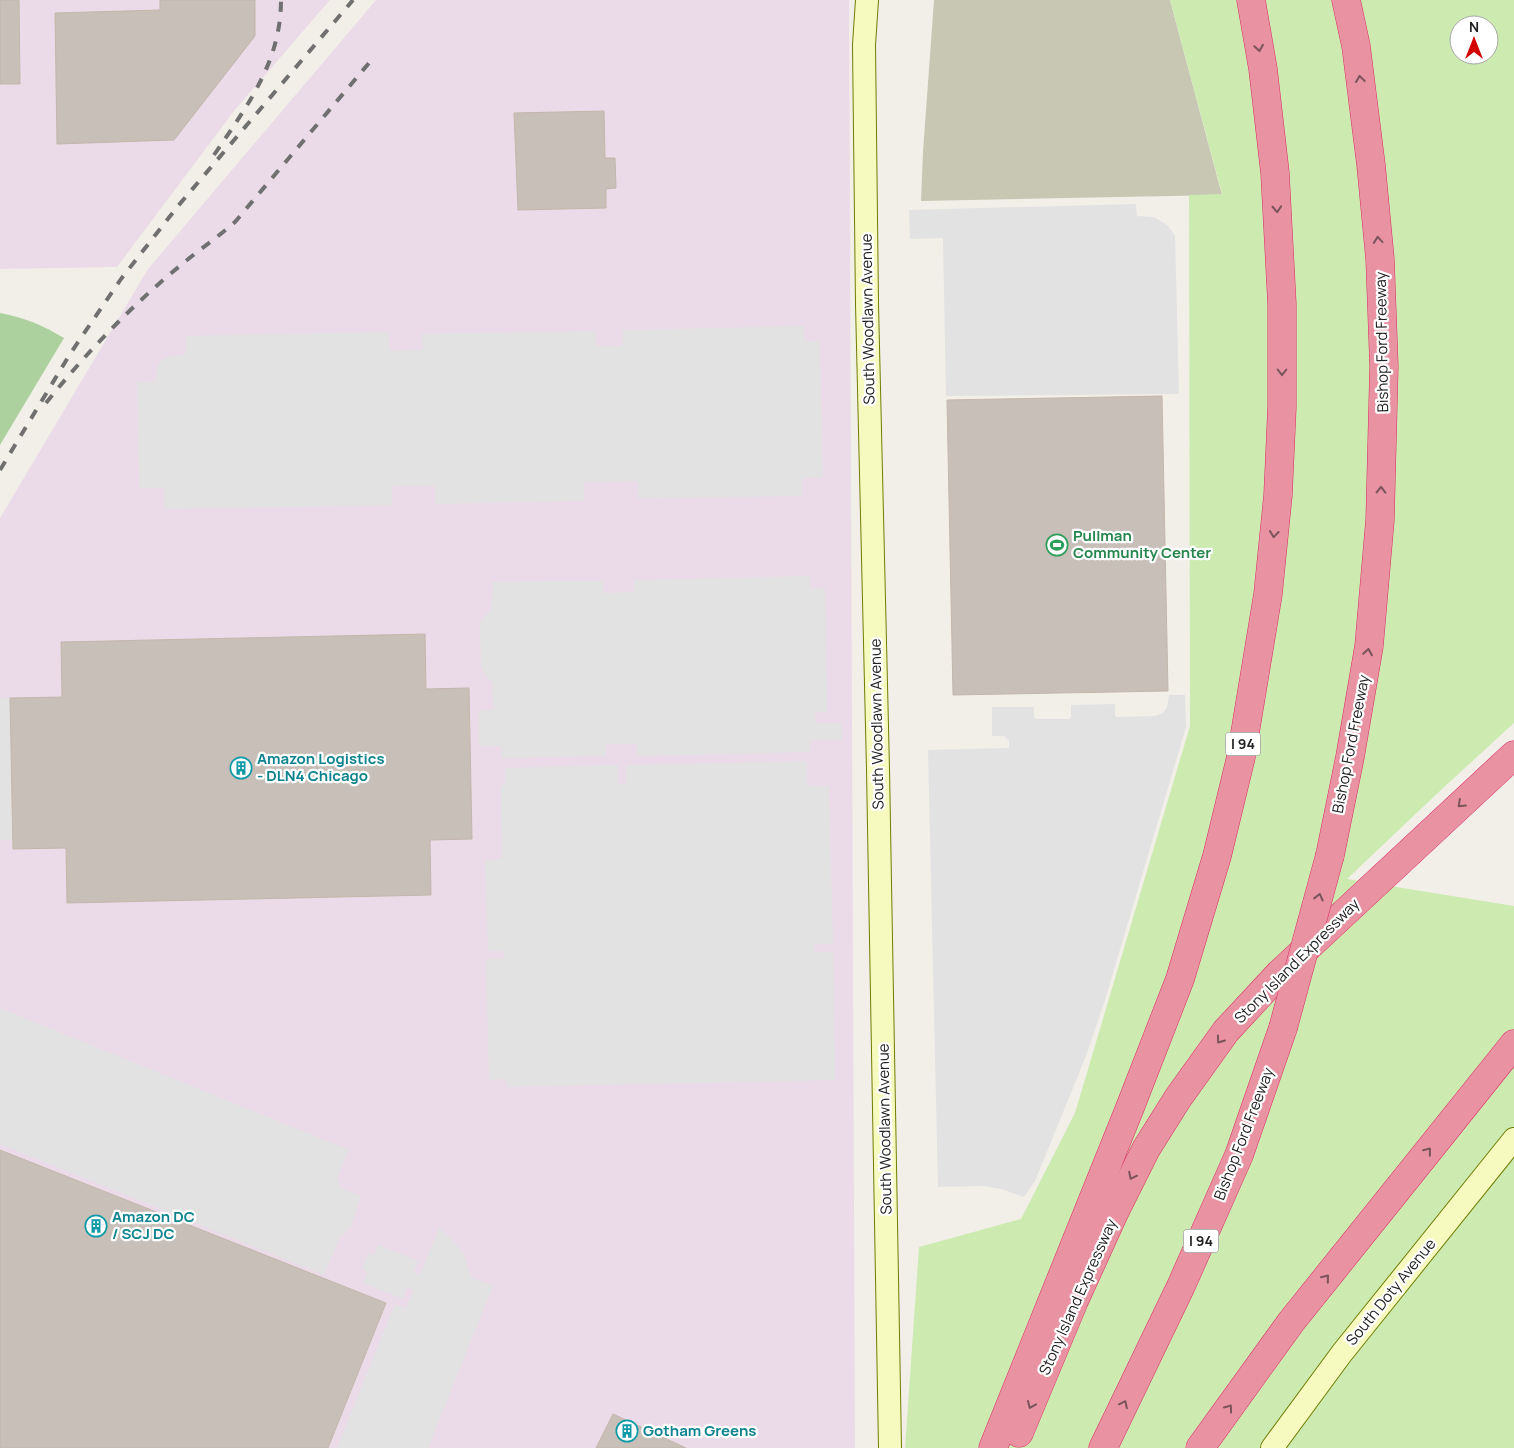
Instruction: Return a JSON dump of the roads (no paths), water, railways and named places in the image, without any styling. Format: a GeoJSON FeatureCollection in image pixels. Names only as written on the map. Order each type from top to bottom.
{"type":"FeatureCollection","features":[{"type":"Feature","properties":{"kind":"highway","name":"I 94"},"geometry":{"type":"LineString","coordinates":[[993,1448],[1180,979],[1217,856],[1241,757],[1268,594],[1278,495],[1282,407],[1282,304],[1275,173],[1263,69],[1251,0]]}},
{"type":"Feature","properties":{"kind":"highway","name":"Bishop Ford Freeway"},"geometry":{"type":"LineString","coordinates":[[1103,1448],[1181,1286],[1240,1155],[1283,1028],[1330,855],[1350,757],[1369,646],[1380,520],[1384,366],[1380,259],[1372,174],[1356,46],[1346,0]]}},
{"type":"Feature","properties":{"kind":"highway","name":"Stony Island Expressway"},"geometry":{"type":"LineString","coordinates":[[1013,1448],[1074,1301],[1115,1211],[1146,1149],[1188,1083],[1226,1031],[1280,973],[1514,755]]}},
{"type":"Feature","properties":{"kind":"highway"},"geometry":{"type":"LineString","coordinates":[[1200,1448],[1291,1322],[1514,1044]]}},
{"type":"Feature","properties":{"kind":"street","name":"South Woodlawn Avenue"},"geometry":{"type":"LineString","coordinates":[[867,0],[864,45],[867,304],[878,769],[890,1448]]}},
{"type":"Feature","properties":{"kind":"street","name":"South Doty Avenue"},"geometry":{"type":"LineString","coordinates":[[1272,1448],[1342,1353],[1514,1139]]}},
{"type":"Feature","properties":{"kind":"railway"},"geometry":{"type":"LineString","coordinates":[[214,155],[250,101],[269,63],[275,43],[281,0]]}},
{"type":"Feature","properties":{"kind":"railway"},"geometry":{"type":"LineString","coordinates":[[0,470],[70,354],[121,279],[178,206],[353,0]]}},
{"type":"Feature","properties":{"kind":"railway"},"geometry":{"type":"LineString","coordinates":[[46,403],[93,348],[127,313],[188,259],[235,222],[369,63]]}},
{"type":"Feature","properties":{"kind":"place","name":"Pullman Community Center"},"geometry":{"type":"Point","coordinates":[1057,545]}},
{"type":"Feature","properties":{"kind":"place","name":"Amazon Logistics - DLN4 Chicago"},"geometry":{"type":"Point","coordinates":[241,768]}},
{"type":"Feature","properties":{"kind":"place","name":"Amazon DC / SCJ DC"},"geometry":{"type":"Point","coordinates":[96,1226]}},
{"type":"Feature","properties":{"kind":"place","name":"Gotham Greens"},"geometry":{"type":"Point","coordinates":[627,1431]}}]}
